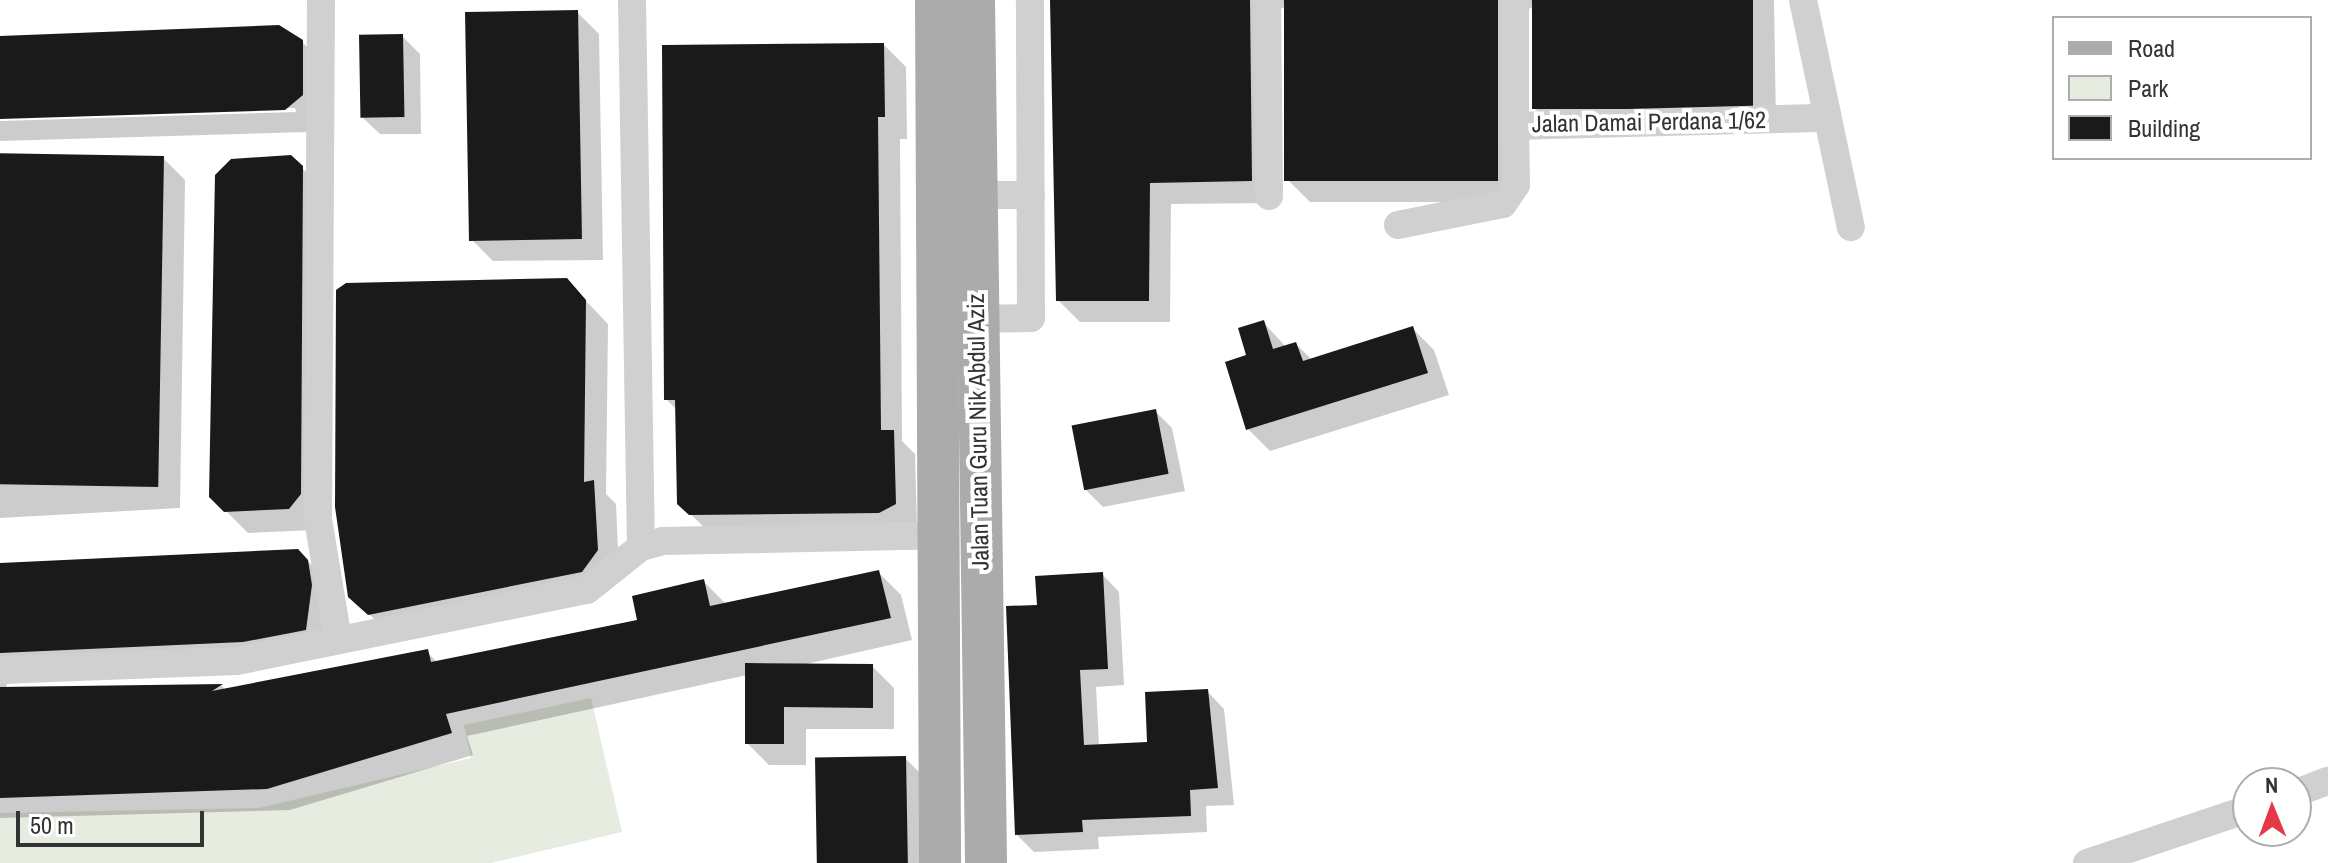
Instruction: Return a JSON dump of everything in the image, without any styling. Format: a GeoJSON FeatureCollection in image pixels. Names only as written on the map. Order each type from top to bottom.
{"type":"FeatureCollection","features":[{"type":"Feature","properties":{"kind":"main road","name":"Jalan Tuan Guru Nik Abdul Aziz"},"geometry":{"type":"LineString","coordinates":[[936,0],[940,863]]}},
{"type":"Feature","properties":{"kind":"main road","name":"Jalan Tuan Guru Nik Abdul Aziz"},"geometry":{"type":"LineString","coordinates":[[974,0],[984,863]]}},
{"type":"Feature","properties":{"kind":"street"},"geometry":{"type":"LineString","coordinates":[[321,0],[318,519],[338,640]]}},
{"type":"Feature","properties":{"kind":"street"},"geometry":{"type":"LineString","coordinates":[[632,0],[641,547]]}},
{"type":"Feature","properties":{"kind":"street"},"geometry":{"type":"LineString","coordinates":[[976,319],[1031,318],[1030,0]]}},
{"type":"Feature","properties":{"kind":"street"},"geometry":{"type":"LineString","coordinates":[[1267,0],[1269,196]]}},
{"type":"Feature","properties":{"kind":"street"},"geometry":{"type":"LineString","coordinates":[[1515,0],[1515,126]]}},
{"type":"Feature","properties":{"kind":"street"},"geometry":{"type":"LineString","coordinates":[[1803,0],[1851,227]]}},
{"type":"Feature","properties":{"kind":"street","name":"Jalan Damai Perdana 1/62"},"geometry":{"type":"LineString","coordinates":[[1398,225],[1503,204],[1516,185],[1515,126],[1827,118]]}},
{"type":"Feature","properties":{"kind":"street"},"geometry":{"type":"LineString","coordinates":[[975,195],[1031,195]]}},
{"type":"Feature","properties":{"kind":"street"},"geometry":{"type":"LineString","coordinates":[[0,670],[237,661],[587,590],[641,547],[686,539],[939,535]]}},
{"type":"Feature","properties":{"kind":"street"},"geometry":{"type":"LineString","coordinates":[[2087,863],[2232,814]]}},
{"type":"Feature","properties":{"kind":"green space"},"geometry":{"type":"Polygon","coordinates":[[[591,698],[622,832],[491,863],[0,863],[0,813],[259,808],[471,758],[464,725],[591,698]]]}},
{"type":"Feature","properties":{"kind":"building"},"geometry":{"type":"Polygon","coordinates":[[[1050,0],[1250,0],[1252,181],[1150,183],[1149,301],[1056,301],[1050,0]]]}},
{"type":"Feature","properties":{"kind":"building"},"geometry":{"type":"Polygon","coordinates":[[[1284,0],[1498,0],[1498,181],[1284,181],[1284,0]]]}},
{"type":"Feature","properties":{"kind":"building"},"geometry":{"type":"Polygon","coordinates":[[[1532,0],[1753,0],[1753,109],[1532,109],[1532,0]]]}},
{"type":"Feature","properties":{"kind":"building"},"geometry":{"type":"Polygon","coordinates":[[[578,10],[582,239],[469,241],[465,12],[578,10]]]}},
{"type":"Feature","properties":{"kind":"building"},"geometry":{"type":"Polygon","coordinates":[[[279,25],[303,40],[303,95],[285,110],[0,119],[0,36],[279,25]]]}},
{"type":"Feature","properties":{"kind":"building"},"geometry":{"type":"Polygon","coordinates":[[[403,34],[404,117],[360,118],[359,35],[403,34]]]}},
{"type":"Feature","properties":{"kind":"building"},"geometry":{"type":"Polygon","coordinates":[[[884,43],[885,117],[878,117],[881,430],[894,430],[896,504],[879,513],[689,515],[677,504],[675,400],[664,400],[662,45],[884,43]]]}},
{"type":"Feature","properties":{"kind":"building"},"geometry":{"type":"Polygon","coordinates":[[[0,153],[164,156],[158,487],[0,484],[0,153]]]}},
{"type":"Feature","properties":{"kind":"building"},"geometry":{"type":"Polygon","coordinates":[[[291,155],[303,166],[301,494],[289,509],[224,512],[209,497],[215,175],[231,159],[291,155]]]}},
{"type":"Feature","properties":{"kind":"building"},"geometry":{"type":"Polygon","coordinates":[[[567,278],[586,300],[584,482],[594,480],[598,550],[582,572],[368,615],[348,597],[335,507],[336,290],[346,283],[567,278]]]}},
{"type":"Feature","properties":{"kind":"building"},"geometry":{"type":"Polygon","coordinates":[[[1264,320],[1273,349],[1296,342],[1303,361],[1413,326],[1428,373],[1246,430],[1225,362],[1246,355],[1238,328],[1264,320]]]}},
{"type":"Feature","properties":{"kind":"building"},"geometry":{"type":"Polygon","coordinates":[[[1156,409],[1169,474],[1084,490],[1072,425],[1156,409]]]}},
{"type":"Feature","properties":{"kind":"building"},"geometry":{"type":"Polygon","coordinates":[[[298,549],[308,560],[312,585],[306,630],[243,642],[0,653],[0,563],[298,549]]]}},
{"type":"Feature","properties":{"kind":"building"},"geometry":{"type":"Polygon","coordinates":[[[879,570],[891,618],[446,714],[452,733],[267,789],[0,798],[0,687],[223,684],[212,691],[428,649],[431,662],[637,620],[632,596],[704,579],[710,606],[879,570]]]}},
{"type":"Feature","properties":{"kind":"building"},"geometry":{"type":"Polygon","coordinates":[[[1103,572],[1108,669],[1080,670],[1084,745],[1147,742],[1145,692],[1208,689],[1218,788],[1190,790],[1191,816],[1082,820],[1083,832],[1015,835],[1006,606],[1037,605],[1035,576],[1103,572]]]}},
{"type":"Feature","properties":{"kind":"building"},"geometry":{"type":"Polygon","coordinates":[[[745,663],[873,664],[873,708],[784,707],[784,744],[745,744],[745,663]]]}},
{"type":"Feature","properties":{"kind":"building"},"geometry":{"type":"Polygon","coordinates":[[[906,756],[908,863],[817,863],[815,758],[906,756]]]}}]}
